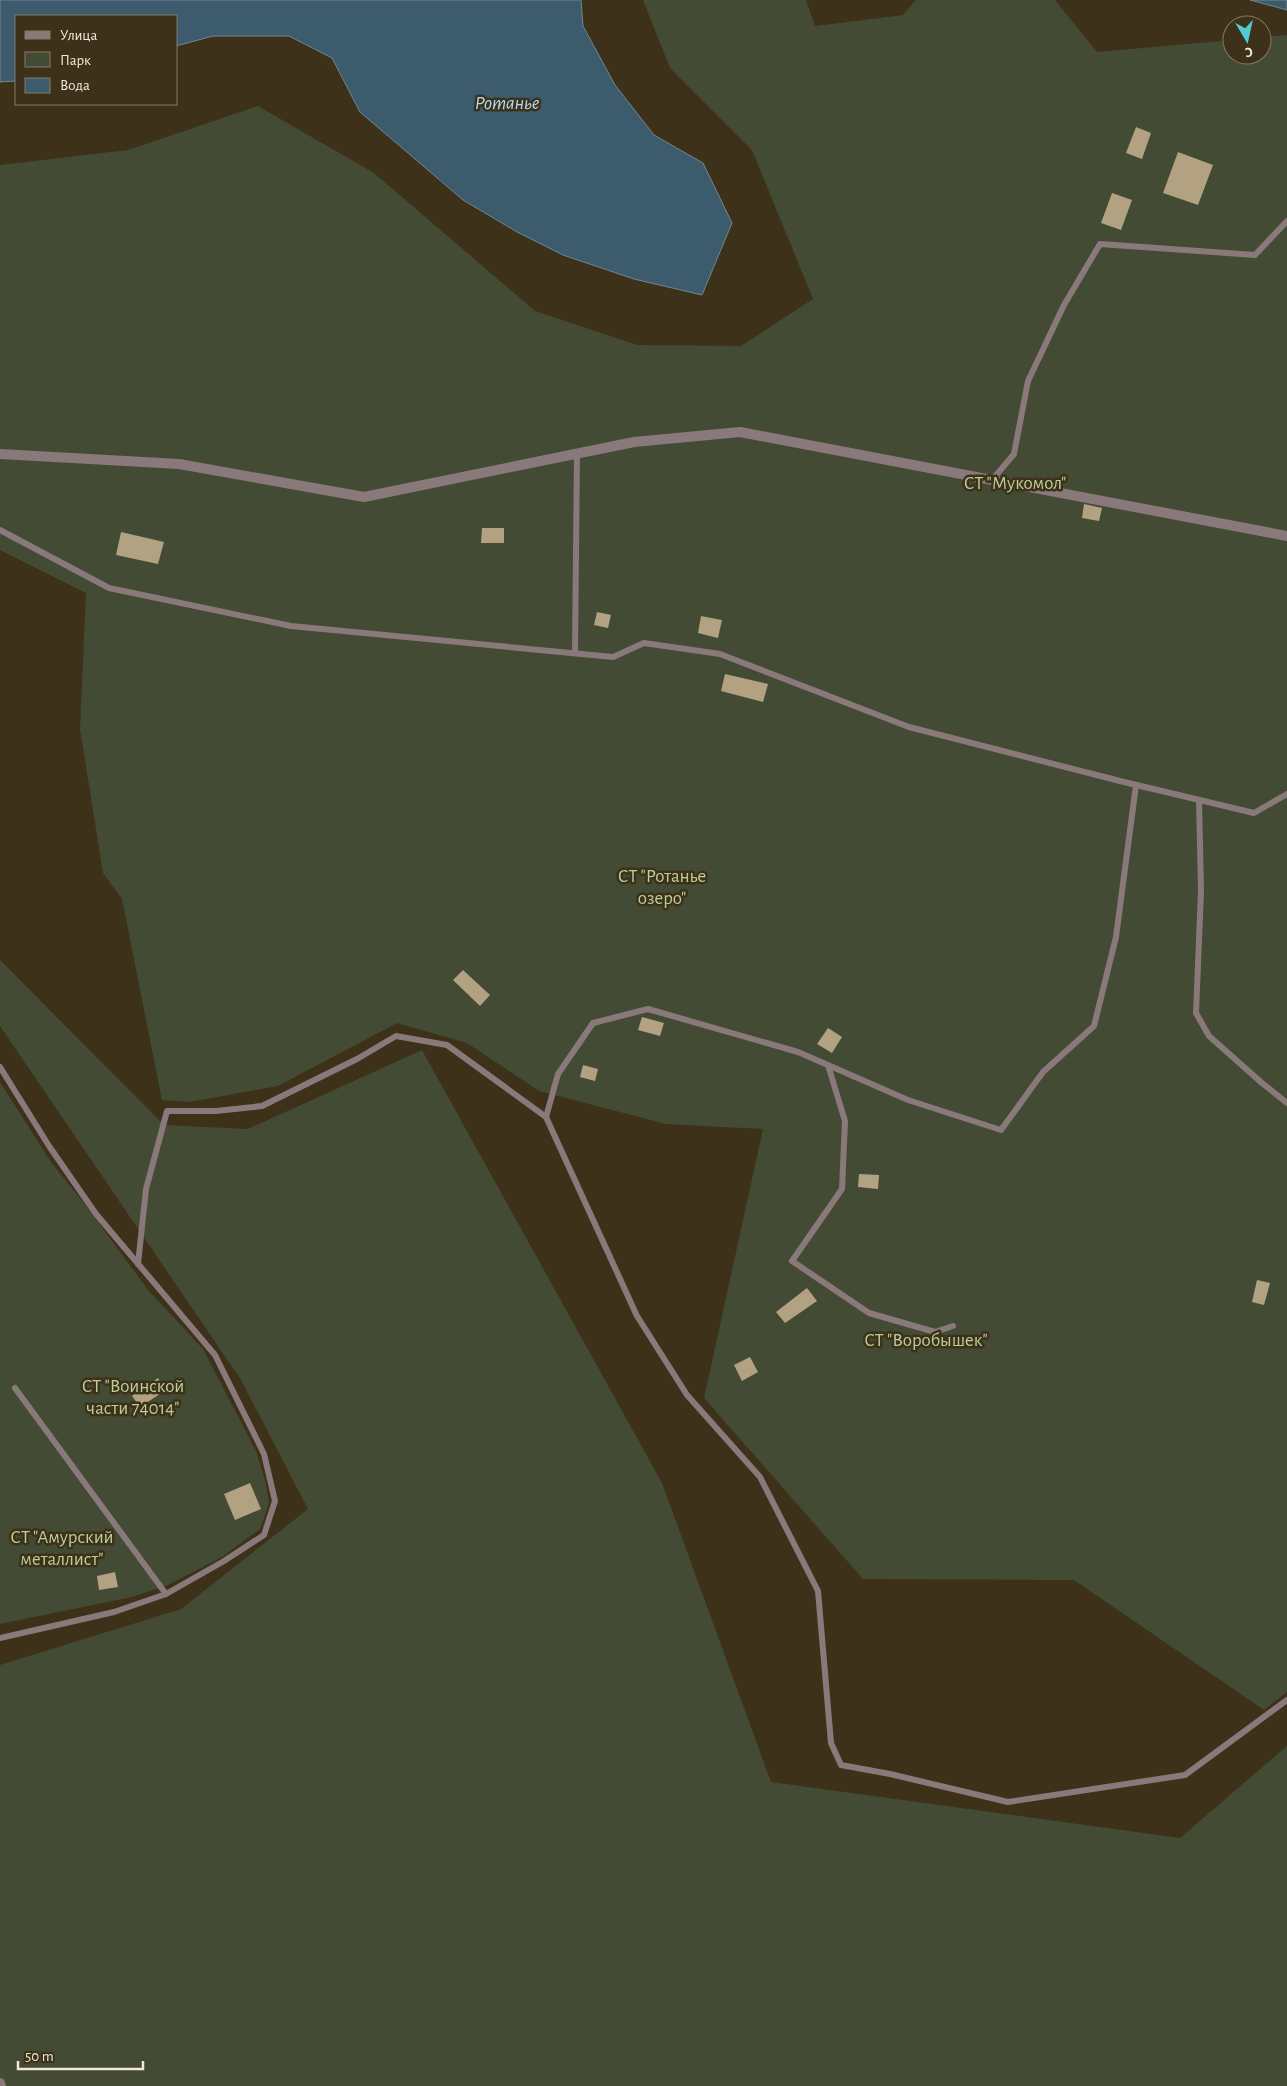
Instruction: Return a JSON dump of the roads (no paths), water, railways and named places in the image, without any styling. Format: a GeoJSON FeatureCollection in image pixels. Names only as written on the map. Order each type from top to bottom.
{"type":"FeatureCollection","features":[{"type":"Feature","properties":{"kind":"street"},"geometry":{"type":"LineString","coordinates":[[0,454],[179,464],[364,497],[634,442],[740,432],[1287,536]]}},
{"type":"Feature","properties":{"kind":"lane"},"geometry":{"type":"LineString","coordinates":[[992,480],[1014,454],[1028,381],[1064,305],[1100,244],[1255,255],[1287,221]]}},
{"type":"Feature","properties":{"kind":"lane"},"geometry":{"type":"LineString","coordinates":[[575,653],[577,453]]}},
{"type":"Feature","properties":{"kind":"lane"},"geometry":{"type":"LineString","coordinates":[[0,530],[109,588],[291,626],[613,657],[644,643],[720,654],[909,728],[1136,785],[1254,813],[1287,794]]}},
{"type":"Feature","properties":{"kind":"lane"},"geometry":{"type":"LineString","coordinates":[[546,1117],[558,1074],[594,1023],[648,1009],[798,1052],[908,1100],[1001,1130],[1043,1072],[1094,1026],[1116,937],[1136,785]]}},
{"type":"Feature","properties":{"kind":"lane"},"geometry":{"type":"LineString","coordinates":[[1200,800],[1201,891],[1196,1013],[1209,1036],[1287,1103]]}},
{"type":"Feature","properties":{"kind":"lane"},"geometry":{"type":"LineString","coordinates":[[138,1264],[146,1189],[167,1112],[216,1111],[262,1106],[357,1059],[396,1036],[447,1044],[546,1117],[637,1316],[687,1395],[760,1477],[818,1590],[830,1743],[841,1765],[890,1774],[1008,1802],[1185,1775],[1287,1700]]}},
{"type":"Feature","properties":{"kind":"lane"},"geometry":{"type":"LineString","coordinates":[[828,1065],[845,1121],[842,1189],[792,1261],[868,1313],[935,1332],[953,1326]]}},
{"type":"Feature","properties":{"kind":"lane"},"geometry":{"type":"LineString","coordinates":[[0,1067],[96,1214],[215,1355],[264,1454],[275,1501],[264,1535],[224,1562],[166,1594],[114,1612],[0,1638]]}},
{"type":"Feature","properties":{"kind":"lane"},"geometry":{"type":"LineString","coordinates":[[15,1388],[166,1594]]}},
{"type":"Feature","properties":{"kind":"water","name":"Ротанье"},"geometry":{"type":"Polygon","coordinates":[[[0,0],[581,0],[583,26],[615,85],[654,135],[703,163],[732,223],[702,295],[634,279],[563,255],[517,232],[463,200],[360,112],[332,58],[289,36],[213,36],[178,45],[178,15],[15,15],[15,81],[0,82],[0,0]]]}},
{"type":"Feature","properties":{"kind":"water"},"geometry":{"type":"Polygon","coordinates":[[[1250,0],[1287,0],[1287,10],[1250,0]]]}},
{"type":"Feature","properties":{"kind":"park label","name":"СТ \"Мукомол\""},"geometry":{"type":"Point","coordinates":[1015,483]}},
{"type":"Feature","properties":{"kind":"park label","name":"СТ \"Ротанье озеро\""},"geometry":{"type":"Point","coordinates":[662,887]}},
{"type":"Feature","properties":{"kind":"park label","name":"СТ \"Воробышек\""},"geometry":{"type":"Point","coordinates":[926,1340]}},
{"type":"Feature","properties":{"kind":"park label","name":"СТ \"Воинской части 74014\""},"geometry":{"type":"Point","coordinates":[133,1397]}},
{"type":"Feature","properties":{"kind":"park label","name":"СТ \"Амурский металлист\""},"geometry":{"type":"Point","coordinates":[62,1548]}}]}
